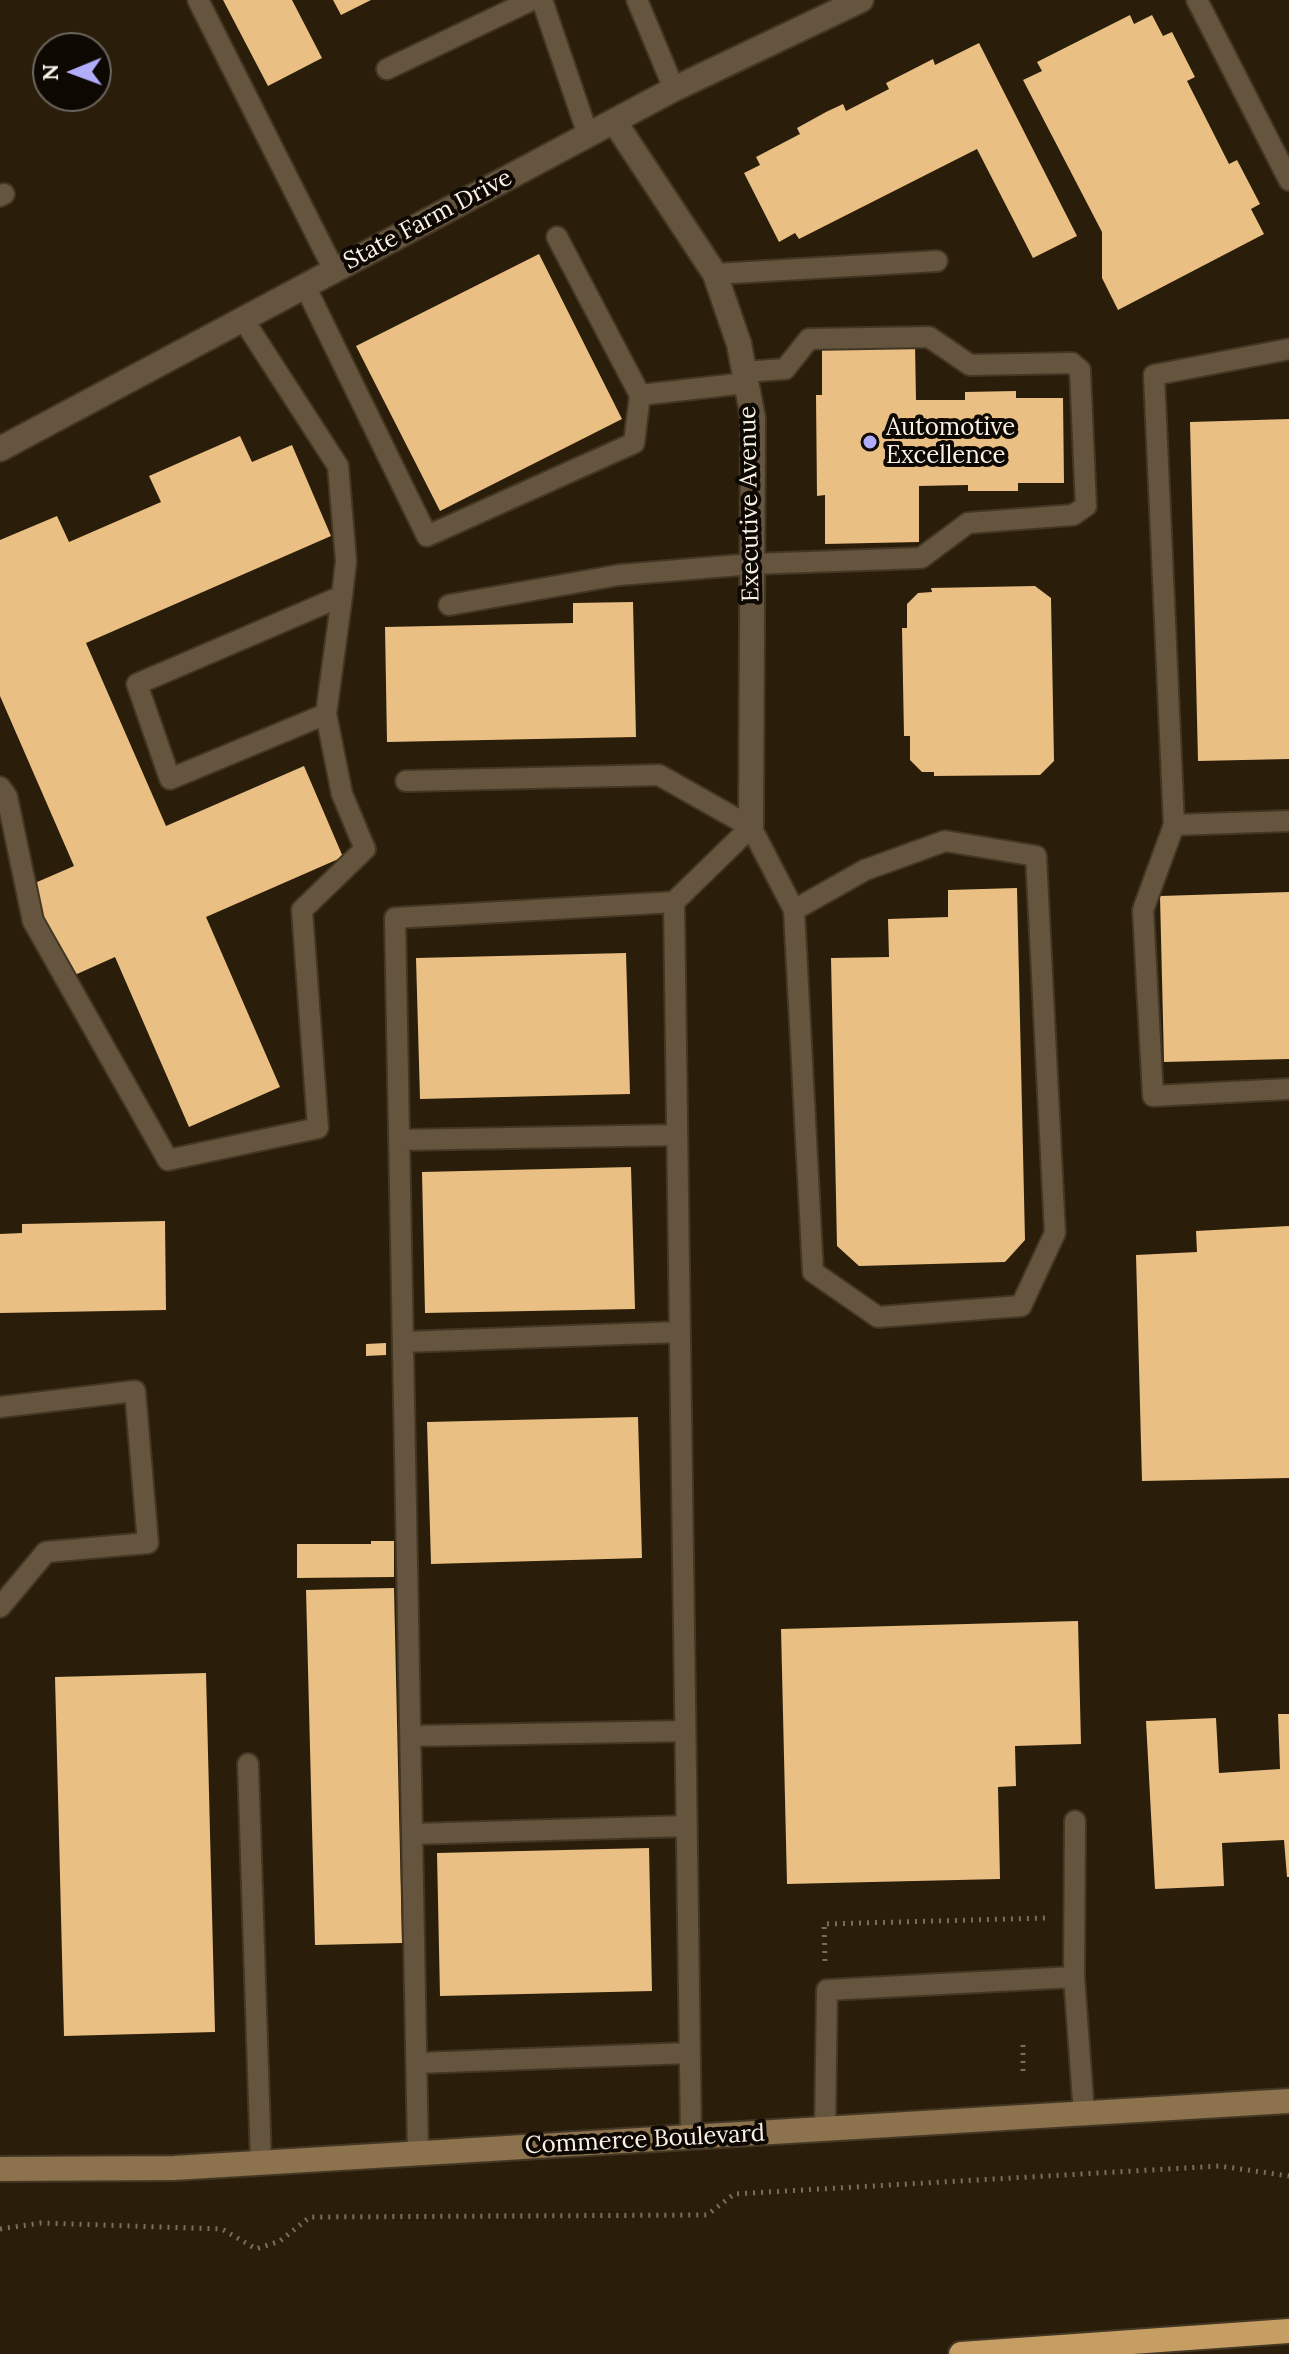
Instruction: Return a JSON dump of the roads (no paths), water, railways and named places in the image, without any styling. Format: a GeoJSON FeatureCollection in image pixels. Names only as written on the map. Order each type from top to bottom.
{"type":"FeatureCollection","features":[{"type":"Feature","properties":{"kind":"highway"},"geometry":{"type":"LineString","coordinates":[[961,2354],[1289,2331]]}},
{"type":"Feature","properties":{"kind":"street","name":"State Farm Drive"},"geometry":{"type":"LineString","coordinates":[[0,449],[674,89],[861,0]]}},
{"type":"Feature","properties":{"kind":"street","name":"Executive Avenue"},"geometry":{"type":"LineString","coordinates":[[614,121],[715,274],[739,344],[753,418],[751,827]]}},
{"type":"Feature","properties":{"kind":"street","name":"Commerce Boulevard"},"geometry":{"type":"LineString","coordinates":[[0,2169],[174,2168],[1289,2101]]}},
{"type":"Feature","properties":{"kind":"lane"},"geometry":{"type":"LineString","coordinates":[[198,0],[334,270]]}},
{"type":"Feature","properties":{"kind":"lane"},"geometry":{"type":"LineString","coordinates":[[387,69],[532,0]]}},
{"type":"Feature","properties":{"kind":"lane"},"geometry":{"type":"LineString","coordinates":[[542,0],[588,135]]}},
{"type":"Feature","properties":{"kind":"lane"},"geometry":{"type":"LineString","coordinates":[[637,0],[674,89]]}},
{"type":"Feature","properties":{"kind":"lane"},"geometry":{"type":"LineString","coordinates":[[1197,0],[1289,180]]}},
{"type":"Feature","properties":{"kind":"lane"},"geometry":{"type":"LineString","coordinates":[[305,286],[427,536],[634,443],[640,395],[557,237]]}},
{"type":"Feature","properties":{"kind":"lane"},"geometry":{"type":"LineString","coordinates":[[715,274],[937,261]]}},
{"type":"Feature","properties":{"kind":"lane"},"geometry":{"type":"LineString","coordinates":[[0,787],[7,797],[33,921],[168,1160],[318,1128],[302,910],[365,849],[342,794],[326,714],[346,561],[338,466],[243,319]]}},
{"type":"Feature","properties":{"kind":"lane"},"geometry":{"type":"LineString","coordinates":[[449,605],[619,575],[752,564],[921,558],[968,523],[1073,515],[1086,506],[1080,370],[1072,363],[970,365],[929,337],[809,339],[785,369],[640,395]]}},
{"type":"Feature","properties":{"kind":"lane"},"geometry":{"type":"LineString","coordinates":[[1289,349],[1154,375],[1174,825],[1143,910],[1153,1096],[1289,1089]]}},
{"type":"Feature","properties":{"kind":"lane"},"geometry":{"type":"LineString","coordinates":[[326,714],[170,779],[137,684],[342,596]]}},
{"type":"Feature","properties":{"kind":"lane"},"geometry":{"type":"LineString","coordinates":[[406,781],[659,775],[751,827],[794,910],[813,1272],[878,1317],[1021,1306],[1055,1233],[1036,856],[945,841],[865,870],[794,910]]}},
{"type":"Feature","properties":{"kind":"lane"},"geometry":{"type":"LineString","coordinates":[[1174,825],[1289,821]]}},
{"type":"Feature","properties":{"kind":"lane"},"geometry":{"type":"LineString","coordinates":[[418,2154],[395,918],[674,902],[751,827]]}},
{"type":"Feature","properties":{"kind":"lane"},"geometry":{"type":"LineString","coordinates":[[674,902],[691,2137]]}},
{"type":"Feature","properties":{"kind":"lane"},"geometry":{"type":"LineString","coordinates":[[399,1140],[677,1135]]}},
{"type":"Feature","properties":{"kind":"lane"},"geometry":{"type":"LineString","coordinates":[[403,1342],[680,1332]]}},
{"type":"Feature","properties":{"kind":"lane"},"geometry":{"type":"LineString","coordinates":[[0,1407],[135,1391],[148,1543],[46,1552],[0,1607]]}},
{"type":"Feature","properties":{"kind":"lane"},"geometry":{"type":"LineString","coordinates":[[411,1736],[685,1731]]}},
{"type":"Feature","properties":{"kind":"lane"},"geometry":{"type":"LineString","coordinates":[[248,1764],[261,2163]]}},
{"type":"Feature","properties":{"kind":"lane"},"geometry":{"type":"LineString","coordinates":[[1075,1821],[1074,1977],[1084,2114]]}},
{"type":"Feature","properties":{"kind":"lane"},"geometry":{"type":"LineString","coordinates":[[412,1834],[687,1826]]}},
{"type":"Feature","properties":{"kind":"lane"},"geometry":{"type":"LineString","coordinates":[[825,2129],[827,1990],[1074,1977]]}},
{"type":"Feature","properties":{"kind":"lane"},"geometry":{"type":"LineString","coordinates":[[417,2063],[689,2053]]}},
{"type":"Feature","properties":{"kind":"place","name":"Automotive Excellence"},"geometry":{"type":"Point","coordinates":[870,442]}}]}
